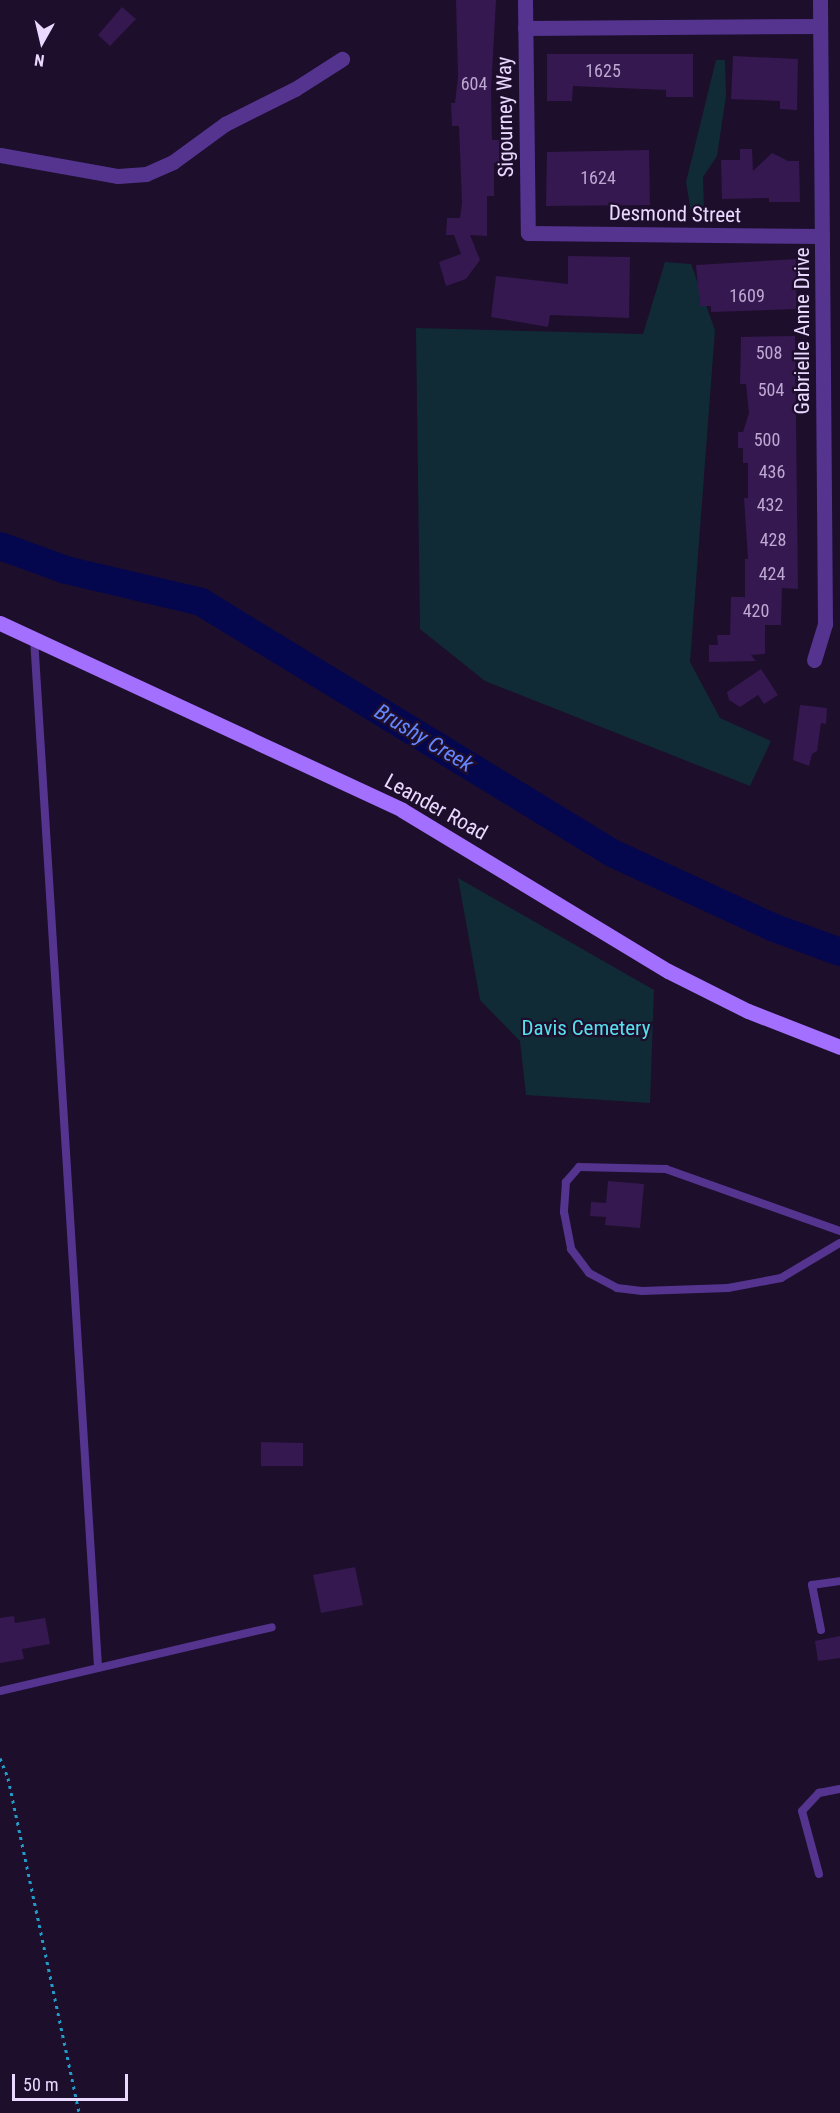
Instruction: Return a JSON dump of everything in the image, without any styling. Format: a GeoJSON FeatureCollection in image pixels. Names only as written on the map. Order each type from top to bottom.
{"type":"FeatureCollection","features":[{"type":"Feature","properties":{"kind":"main road","name":"Leander Road"},"geometry":{"type":"LineString","coordinates":[[0,623],[392,805],[668,971],[748,1011],[840,1047]]}},
{"type":"Feature","properties":{"kind":"street","name":"Sigourney Way"},"geometry":{"type":"LineString","coordinates":[[525,0],[528,233]]}},
{"type":"Feature","properties":{"kind":"street","name":"Gabrielle Anne Drive"},"geometry":{"type":"LineString","coordinates":[[814,660],[825,624],[820,0]]}},
{"type":"Feature","properties":{"kind":"street"},"geometry":{"type":"LineString","coordinates":[[525,28],[820,26]]}},
{"type":"Feature","properties":{"kind":"street"},"geometry":{"type":"LineString","coordinates":[[0,155],[107,174],[146,174],[173,162],[225,124],[295,89],[342,59]]}},
{"type":"Feature","properties":{"kind":"street","name":"Desmond Street"},"geometry":{"type":"LineString","coordinates":[[528,233],[822,236]]}},
{"type":"Feature","properties":{"kind":"lane"},"geometry":{"type":"LineString","coordinates":[[34,638],[98,1667]]}},
{"type":"Feature","properties":{"kind":"lane"},"geometry":{"type":"LineString","coordinates":[[840,1232],[666,1169],[579,1167],[566,1182],[564,1212],[571,1250],[589,1273],[617,1288],[642,1291],[728,1288],[781,1278],[840,1243]]}},
{"type":"Feature","properties":{"kind":"lane"},"geometry":{"type":"LineString","coordinates":[[821,1630],[812,1585],[840,1581]]}},
{"type":"Feature","properties":{"kind":"lane"},"geometry":{"type":"LineString","coordinates":[[0,1691],[272,1628]]}},
{"type":"Feature","properties":{"kind":"lane"},"geometry":{"type":"LineString","coordinates":[[819,1874],[802,1811],[819,1793],[840,1789]]}},
{"type":"Feature","properties":{"kind":"path"},"geometry":{"type":"LineString","coordinates":[[0,1758],[8,1778],[80,2113]]}},
{"type":"Feature","properties":{"kind":"green space"},"geometry":{"type":"Polygon","coordinates":[[[716,60],[725,60],[726,96],[717,156],[703,177],[704,212],[691,212],[686,182],[716,60]]]}},
{"type":"Feature","properties":{"kind":"green space"},"geometry":{"type":"Polygon","coordinates":[[[665,262],[691,264],[715,330],[690,662],[720,718],[771,741],[750,786],[485,681],[420,629],[416,328],[643,334],[665,262]]]}},
{"type":"Feature","properties":{"kind":"green space","name":"Davis Cemetery"},"geometry":{"type":"Polygon","coordinates":[[[458,878],[654,990],[650,1103],[526,1095],[520,1041],[480,1000],[458,878]]]}},
{"type":"Feature","properties":{"kind":"building"},"geometry":{"type":"Polygon","coordinates":[[[456,0],[496,0],[491,91],[492,140],[499,140],[499,163],[494,163],[494,196],[487,196],[487,236],[470,235],[480,260],[466,279],[446,286],[439,262],[461,254],[454,235],[446,235],[447,218],[460,218],[462,203],[459,126],[452,126],[451,103],[455,103],[458,77],[456,0]]]}},
{"type":"Feature","properties":{"kind":"building"},"geometry":{"type":"Polygon","coordinates":[[[122,7],[136,19],[110,46],[98,35],[122,7]]]}},
{"type":"Feature","properties":{"kind":"building"},"geometry":{"type":"Polygon","coordinates":[[[547,54],[693,54],[693,97],[666,97],[666,90],[573,86],[572,101],[547,101],[547,54]]]}},
{"type":"Feature","properties":{"kind":"building"},"geometry":{"type":"Polygon","coordinates":[[[733,56],[798,59],[797,110],[780,109],[780,101],[731,99],[733,56]]]}},
{"type":"Feature","properties":{"kind":"building"},"geometry":{"type":"Polygon","coordinates":[[[740,149],[752,149],[753,171],[772,153],[788,161],[799,161],[800,202],[769,202],[769,198],[722,199],[721,160],[740,160],[740,149]]]}},
{"type":"Feature","properties":{"kind":"building"},"geometry":{"type":"Polygon","coordinates":[[[649,150],[650,205],[546,206],[547,152],[649,150]]]}},
{"type":"Feature","properties":{"kind":"building"},"geometry":{"type":"Polygon","coordinates":[[[568,256],[630,257],[629,318],[550,315],[548,327],[491,317],[496,276],[568,284],[568,256]]]}},
{"type":"Feature","properties":{"kind":"building"},"geometry":{"type":"Polygon","coordinates":[[[797,259],[796,309],[711,312],[711,306],[700,306],[696,265],[797,259]]]}},
{"type":"Feature","properties":{"kind":"building"},"geometry":{"type":"Polygon","coordinates":[[[795,336],[798,589],[782,588],[781,625],[765,625],[765,654],[751,655],[756,661],[709,662],[709,645],[718,645],[717,635],[730,635],[731,597],[745,597],[745,559],[748,559],[744,498],[748,498],[748,463],[743,463],[743,448],[738,448],[738,432],[743,432],[749,413],[746,384],[740,384],[741,337],[795,336]]]}},
{"type":"Feature","properties":{"kind":"building"},"geometry":{"type":"Polygon","coordinates":[[[761,669],[778,695],[764,704],[758,695],[740,707],[729,700],[727,692],[761,669]]]}},
{"type":"Feature","properties":{"kind":"building"},"geometry":{"type":"Polygon","coordinates":[[[800,705],[827,708],[826,724],[821,723],[817,751],[812,754],[809,766],[793,760],[800,705]]]}},
{"type":"Feature","properties":{"kind":"building"},"geometry":{"type":"Polygon","coordinates":[[[608,1181],[644,1184],[640,1228],[605,1225],[606,1217],[590,1216],[591,1202],[606,1203],[608,1181]]]}},
{"type":"Feature","properties":{"kind":"building"},"geometry":{"type":"Polygon","coordinates":[[[261,1442],[303,1443],[303,1466],[261,1466],[261,1442]]]}},
{"type":"Feature","properties":{"kind":"building"},"geometry":{"type":"Polygon","coordinates":[[[355,1567],[363,1605],[321,1613],[313,1575],[355,1567]]]}},
{"type":"Feature","properties":{"kind":"building"},"geometry":{"type":"Polygon","coordinates":[[[14,1616],[15,1623],[45,1618],[50,1644],[22,1649],[24,1659],[0,1663],[0,1618],[14,1616]]]}},
{"type":"Feature","properties":{"kind":"building"},"geometry":{"type":"Polygon","coordinates":[[[840,1636],[840,1658],[818,1661],[815,1641],[840,1636]]]}},
{"type":"Feature","properties":{"kind":"waterway","name":"Brushy Creek"},"geometry":{"type":"LineString","coordinates":[[0,546],[66,570],[201,602],[612,853],[772,927],[840,952]]}}]}
